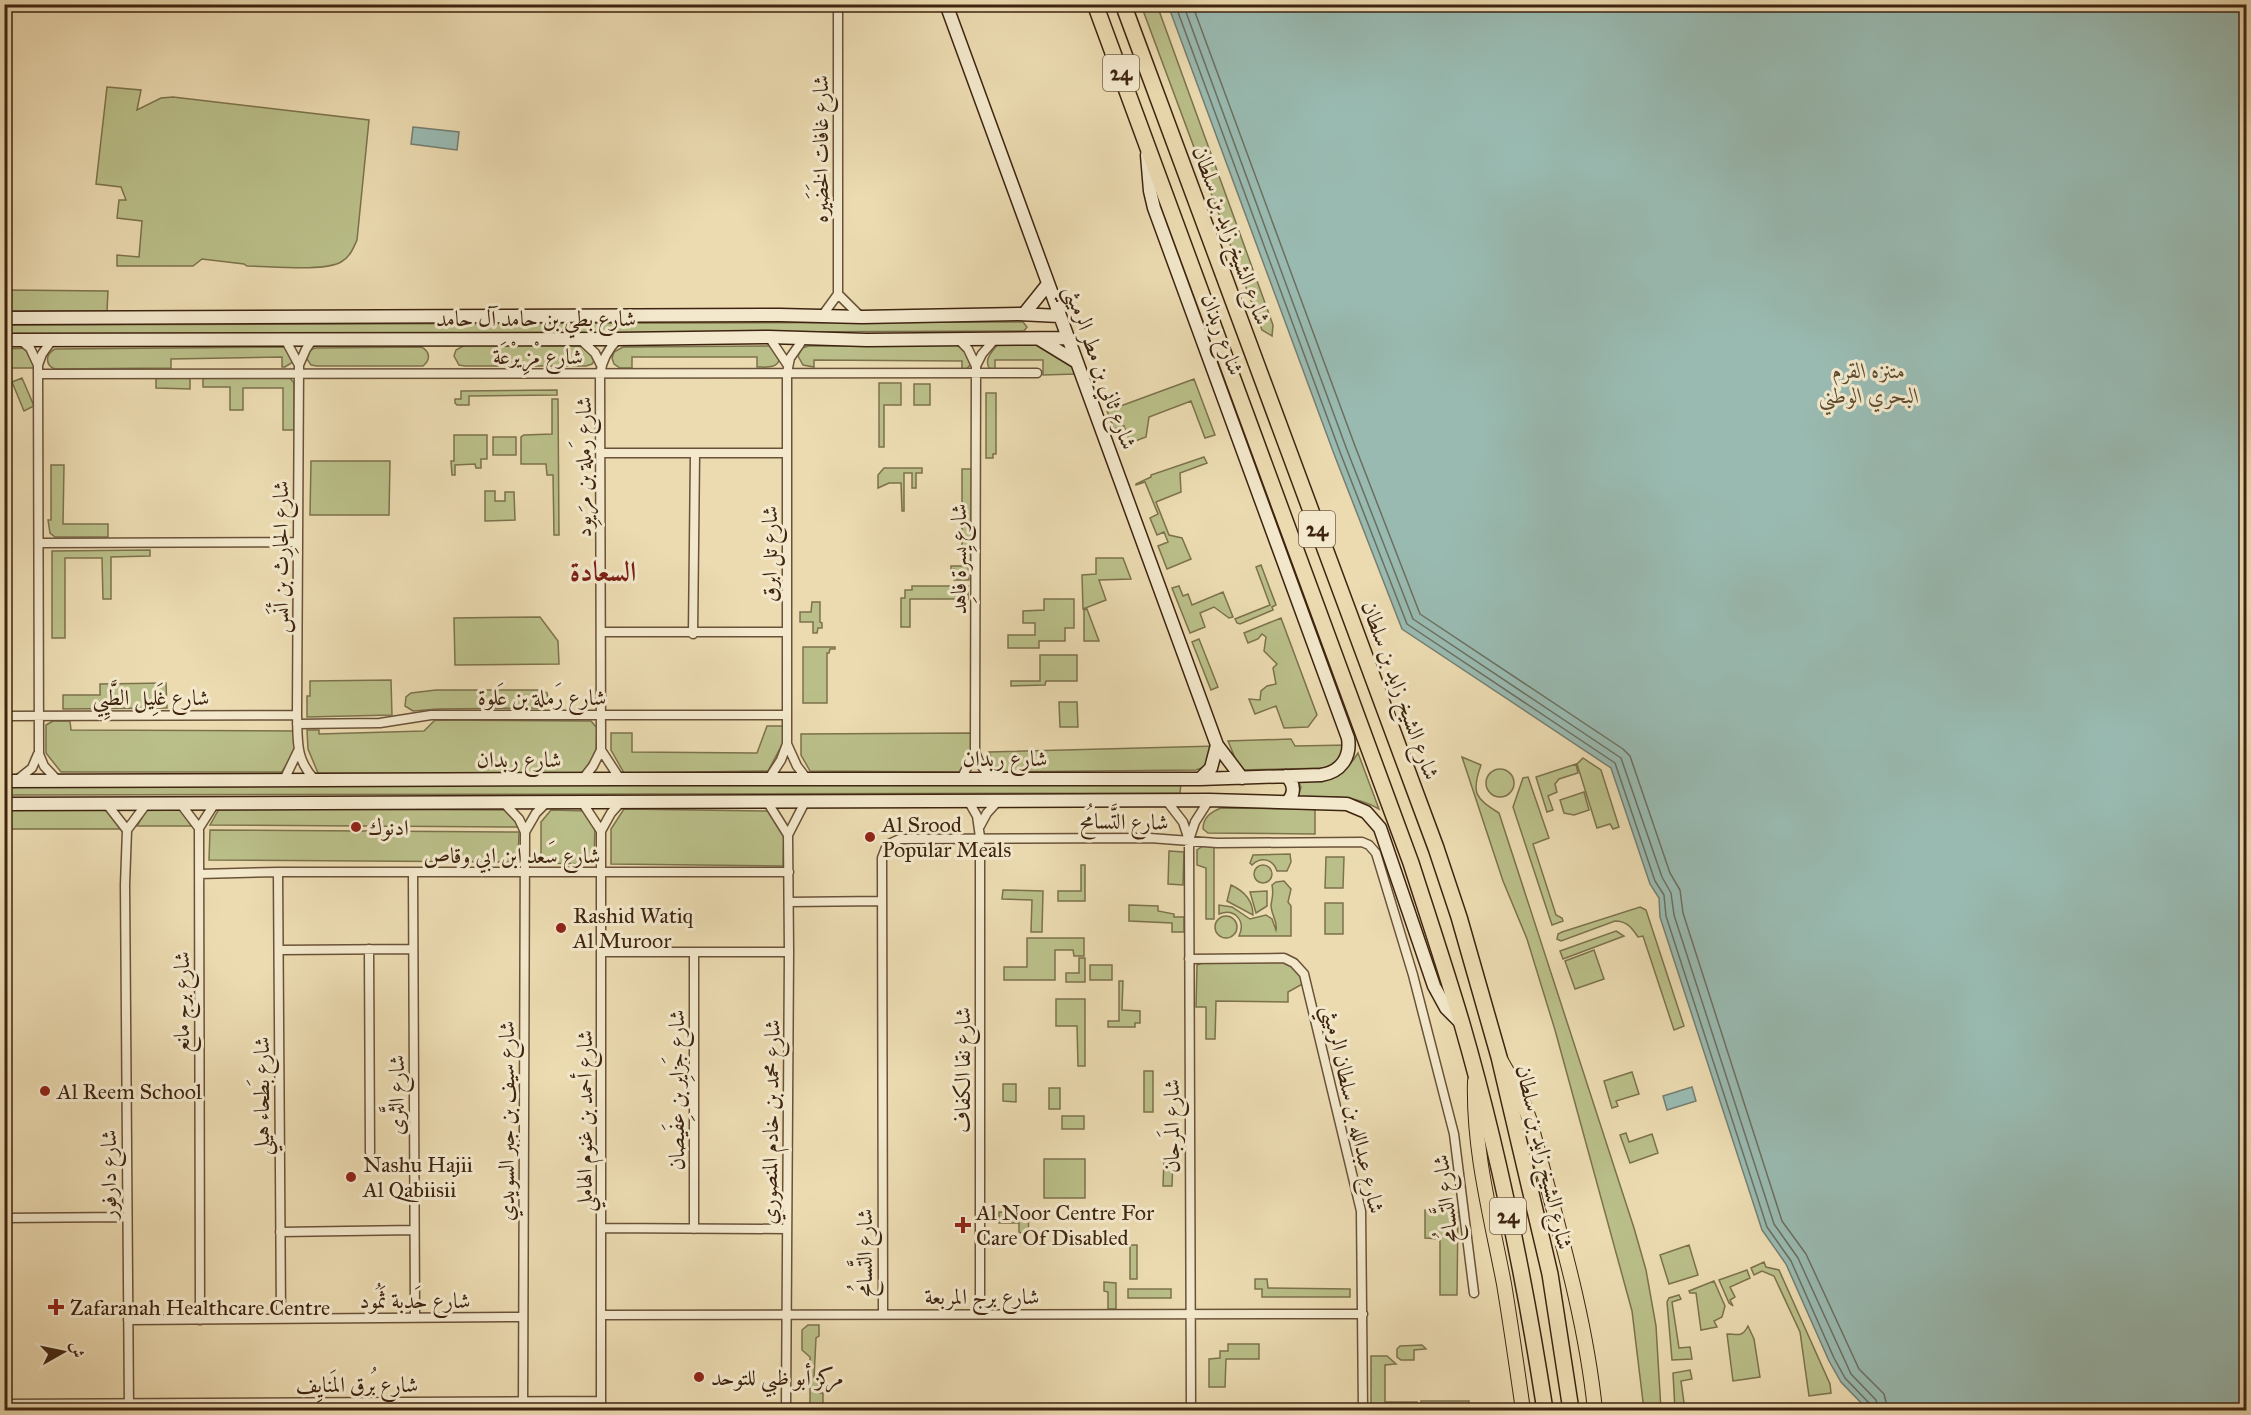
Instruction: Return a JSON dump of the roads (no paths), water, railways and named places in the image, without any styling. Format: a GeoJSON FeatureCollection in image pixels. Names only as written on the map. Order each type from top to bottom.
{"type":"FeatureCollection","features":[{"type":"Feature","properties":{"kind":"highway","name":"24"},"geometry":{"type":"LineString","coordinates":[[1095,4],[1411,863],[1462,1024],[1475,1076],[1522,1279],[1545,1410]]}},
{"type":"Feature","properties":{"kind":"highway","name":"شارع الشيخ زايد بن سلطان"},"geometry":{"type":"LineString","coordinates":[[1123,4],[1436,848],[1459,917],[1499,1057],[1550,1274],[1571,1410]]}},
{"type":"Feature","properties":{"kind":"main road","name":"شارع ثاني بن مطر الرميثي"},"geometry":{"type":"LineString","coordinates":[[946,4],[1217,745],[1242,778]]}},
{"type":"Feature","properties":{"kind":"main road","name":"شارع ربدان"},"geometry":{"type":"LineString","coordinates":[[9,781],[582,780],[620,778],[1200,779],[1321,775],[1334,772],[1347,757],[1348,738],[1154,208],[1149,181],[1147,142]]}},
{"type":"Feature","properties":{"kind":"main road"},"geometry":{"type":"LineString","coordinates":[[1020,338],[1026,326],[1021,314],[1048,284]]}},
{"type":"Feature","properties":{"kind":"main road","name":"شارع بطي بن حامد آل حامد"},"geometry":{"type":"LineString","coordinates":[[4,318],[861,317],[1021,314],[1059,316]]}},
{"type":"Feature","properties":{"kind":"main road","name":"شارع بطي بن حامد آل حامد"},"geometry":{"type":"LineString","coordinates":[[4,340],[1067,338]]}},
{"type":"Feature","properties":{"kind":"main road"},"geometry":{"type":"LineString","coordinates":[[1038,339],[1075,361]]}},
{"type":"Feature","properties":{"kind":"main road"},"geometry":{"type":"LineString","coordinates":[[1200,779],[1211,768],[1217,745]]}},
{"type":"Feature","properties":{"kind":"main road"},"geometry":{"type":"LineString","coordinates":[[1286,776],[1293,787],[1292,797],[1287,802]]}},
{"type":"Feature","properties":{"kind":"main road","name":"شارع ربدان"},"geometry":{"type":"LineString","coordinates":[[4,804],[1209,800],[1347,804],[1357,807],[1374,819],[1384,837],[1434,986],[1446,1008],[1462,1024]]}},
{"type":"Feature","properties":{"kind":"main road"},"geometry":{"type":"LineString","coordinates":[[1499,1057],[1517,1087],[1530,1121],[1576,1296],[1595,1410]]}},
{"type":"Feature","properties":{"kind":"main road"},"geometry":{"type":"LineString","coordinates":[[1475,1076],[1475,1122],[1479,1154],[1504,1284],[1523,1410]]}},
{"type":"Feature","properties":{"kind":"street","name":"شارع غافات الخَضَيره"},"geometry":{"type":"LineString","coordinates":[[838,4],[838,294]]}},
{"type":"Feature","properties":{"kind":"street"},"geometry":{"type":"LineString","coordinates":[[822,316],[838,294],[861,317]]}},
{"type":"Feature","properties":{"kind":"street"},"geometry":{"type":"LineString","coordinates":[[769,337],[787,369]]}},
{"type":"Feature","properties":{"kind":"street"},"geometry":{"type":"LineString","coordinates":[[787,369],[804,338]]}},
{"type":"Feature","properties":{"kind":"street","name":"شارع الحارِث بن أنَس"},"geometry":{"type":"LineString","coordinates":[[285,339],[298,369]]}},
{"type":"Feature","properties":{"kind":"street","name":"شارع الحارِث بن أنَس"},"geometry":{"type":"LineString","coordinates":[[313,339],[298,369],[297,719],[298,750],[306,769],[315,780]]}},
{"type":"Feature","properties":{"kind":"street","name":"شارع رَملة بن مرَيوِد"},"geometry":{"type":"LineString","coordinates":[[580,339],[595,353],[601,370],[601,750]]}},
{"type":"Feature","properties":{"kind":"street","name":"شارع رَملة بن مرَيوِد"},"geometry":{"type":"LineString","coordinates":[[601,370],[610,348],[618,339]]}},
{"type":"Feature","properties":{"kind":"street"},"geometry":{"type":"LineString","coordinates":[[976,370],[986,348],[995,339]]}},
{"type":"Feature","properties":{"kind":"street"},"geometry":{"type":"LineString","coordinates":[[20,340],[30,348],[38,369]]}},
{"type":"Feature","properties":{"kind":"street"},"geometry":{"type":"LineString","coordinates":[[52,340],[42,354],[38,369],[38,716],[39,754],[48,772],[58,781]]}},
{"type":"Feature","properties":{"kind":"street"},"geometry":{"type":"LineString","coordinates":[[959,340],[968,349],[976,370]]}},
{"type":"Feature","properties":{"kind":"street","name":"شارع مْزِيرْعَة"},"geometry":{"type":"LineString","coordinates":[[38,369],[787,369],[976,370],[1037,373]]}},
{"type":"Feature","properties":{"kind":"street","name":"شارع تل ابرق"},"geometry":{"type":"LineString","coordinates":[[767,780],[781,760],[787,744],[787,369]]}},
{"type":"Feature","properties":{"kind":"street","name":"شارع يِسرة فاهِد"},"geometry":{"type":"LineString","coordinates":[[961,779],[975,752],[976,370]]}},
{"type":"Feature","properties":{"kind":"street"},"geometry":{"type":"LineString","coordinates":[[602,453],[787,453]]}},
{"type":"Feature","properties":{"kind":"street"},"geometry":{"type":"LineString","coordinates":[[693,634],[695,454]]}},
{"type":"Feature","properties":{"kind":"street"},"geometry":{"type":"LineString","coordinates":[[39,543],[298,542]]}},
{"type":"Feature","properties":{"kind":"street"},"geometry":{"type":"LineString","coordinates":[[601,632],[693,634],[787,632]]}},
{"type":"Feature","properties":{"kind":"street","name":"شارع رَملة بن عَلوة"},"geometry":{"type":"LineString","coordinates":[[297,719],[380,723],[431,715],[787,715]]}},
{"type":"Feature","properties":{"kind":"street","name":"شارع غَلِيل الطَّيِي"},"geometry":{"type":"LineString","coordinates":[[4,716],[297,719]]}},
{"type":"Feature","properties":{"kind":"street","name":"شارع تل ابرق"},"geometry":{"type":"LineString","coordinates":[[787,744],[797,766],[807,779]]}},
{"type":"Feature","properties":{"kind":"street","name":"شارع الحارِث بن أنَس"},"geometry":{"type":"LineString","coordinates":[[284,780],[298,750]]}},
{"type":"Feature","properties":{"kind":"street"},"geometry":{"type":"LineString","coordinates":[[582,780],[593,766],[601,750],[620,778]]}},
{"type":"Feature","properties":{"kind":"street"},"geometry":{"type":"LineString","coordinates":[[975,752],[980,764],[992,779]]}},
{"type":"Feature","properties":{"kind":"street"},"geometry":{"type":"LineString","coordinates":[[9,781],[27,774],[39,754]]}},
{"type":"Feature","properties":{"kind":"street","name":"شارع المَرجان"},"geometry":{"type":"LineString","coordinates":[[1166,800],[1183,822],[1189,840],[1191,1410]]}},
{"type":"Feature","properties":{"kind":"street","name":"شارع المَرجان"},"geometry":{"type":"LineString","coordinates":[[1189,840],[1195,822],[1209,800]]}},
{"type":"Feature","properties":{"kind":"street"},"geometry":{"type":"LineString","coordinates":[[106,803],[127,830],[147,802]]}},
{"type":"Feature","properties":{"kind":"street"},"geometry":{"type":"LineString","coordinates":[[180,803],[199,828],[215,802]]}},
{"type":"Feature","properties":{"kind":"street"},"geometry":{"type":"LineString","coordinates":[[582,802],[601,831],[611,813],[620,803]]}},
{"type":"Feature","properties":{"kind":"street","name":"شارع محمد بن خادم المنصوري"},"geometry":{"type":"LineString","coordinates":[[768,802],[788,835]]}},
{"type":"Feature","properties":{"kind":"street","name":"شارع محمد بن خادم المنصوري"},"geometry":{"type":"LineString","coordinates":[[786,1410],[788,835],[805,802]]}},
{"type":"Feature","properties":{"kind":"street","name":"شارع نقا الكفاف"},"geometry":{"type":"LineString","coordinates":[[969,802],[980,826],[980,1314]]}},
{"type":"Feature","properties":{"kind":"street"},"geometry":{"type":"LineString","coordinates":[[980,826],[987,813],[997,802]]}},
{"type":"Feature","properties":{"kind":"street"},"geometry":{"type":"LineString","coordinates":[[504,803],[519,819],[525,832]]}},
{"type":"Feature","properties":{"kind":"street"},"geometry":{"type":"LineString","coordinates":[[525,832],[532,819],[546,803]]}},
{"type":"Feature","properties":{"kind":"street","name":"شارع برج مانع"},"geometry":{"type":"LineString","coordinates":[[199,828],[200,1320]]}},
{"type":"Feature","properties":{"kind":"street","name":"شارع دارفور"},"geometry":{"type":"LineString","coordinates":[[127,830],[125,885],[126,1217],[129,1407]]}},
{"type":"Feature","properties":{"kind":"street","name":"شارع أحمد بن غنوم الهاملي"},"geometry":{"type":"LineString","coordinates":[[601,831],[601,1406]]}},
{"type":"Feature","properties":{"kind":"street","name":"شارع سيف بن جبر السويدي"},"geometry":{"type":"LineString","coordinates":[[523,1406],[525,832]]}},
{"type":"Feature","properties":{"kind":"street","name":"شارع التَّسامُح"},"geometry":{"type":"LineString","coordinates":[[882,1314],[883,853],[891,841],[900,838],[1150,838],[1217,843],[1362,842],[1374,850],[1413,975],[1454,1134],[1474,1293]]}},
{"type":"Feature","properties":{"kind":"street","name":"شارع بَطحاء هيلي"},"geometry":{"type":"LineString","coordinates":[[278,872],[281,1319]]}},
{"type":"Feature","properties":{"kind":"street","name":"شارع الثَّرى"},"geometry":{"type":"LineString","coordinates":[[413,872],[415,1317]]}},
{"type":"Feature","properties":{"kind":"street","name":"شارع سَعد ابن ابي وقاص"},"geometry":{"type":"LineString","coordinates":[[199,874],[789,872]]}},
{"type":"Feature","properties":{"kind":"street"},"geometry":{"type":"LineString","coordinates":[[789,902],[882,901]]}},
{"type":"Feature","properties":{"kind":"street"},"geometry":{"type":"LineString","coordinates":[[369,949],[370,1152]]}},
{"type":"Feature","properties":{"kind":"street"},"geometry":{"type":"LineString","coordinates":[[279,950],[413,949]]}},
{"type":"Feature","properties":{"kind":"street"},"geometry":{"type":"LineString","coordinates":[[602,952],[789,952]]}},
{"type":"Feature","properties":{"kind":"street","name":"شارع جَزايِر بن عِفَيصان"},"geometry":{"type":"LineString","coordinates":[[694,952],[694,1229]]}},
{"type":"Feature","properties":{"kind":"street","name":"شارع عبدالله بن سلطان الرميثي"},"geometry":{"type":"LineString","coordinates":[[1189,959],[1284,958],[1294,963],[1304,974],[1360,1211],[1363,1410]]}},
{"type":"Feature","properties":{"kind":"street"},"geometry":{"type":"LineString","coordinates":[[4,1218],[126,1217]]}},
{"type":"Feature","properties":{"kind":"street"},"geometry":{"type":"LineString","coordinates":[[602,1228],[787,1228]]}},
{"type":"Feature","properties":{"kind":"street"},"geometry":{"type":"LineString","coordinates":[[280,1232],[414,1230]]}},
{"type":"Feature","properties":{"kind":"street","name":"شارع برج المربعة"},"geometry":{"type":"LineString","coordinates":[[601,1315],[1362,1314]]}},
{"type":"Feature","properties":{"kind":"street","name":"شارع حَدبة ثَمُود"},"geometry":{"type":"LineString","coordinates":[[128,1320],[523,1317]]}},
{"type":"Feature","properties":{"kind":"street","name":"شارع بُرق المَنايِف"},"geometry":{"type":"LineString","coordinates":[[4,1404],[129,1407],[601,1406]]}},
{"type":"Feature","properties":{"kind":"water","name":"متنزه القرم البحري الوطني"},"geometry":{"type":"Polygon","coordinates":[[[1168,5],[2246,5],[2246,1410],[1868,1410],[1841,1382],[1829,1361],[1786,1264],[1762,1230],[1660,917],[1659,898],[1650,884],[1611,768],[1402,629],[1334,454],[1168,5]]]}},
{"type":"Feature","properties":{"kind":"water"},"geometry":{"type":"Polygon","coordinates":[[[413,127],[459,132],[457,150],[411,144],[413,127]]]}},
{"type":"Feature","properties":{"kind":"water"},"geometry":{"type":"Polygon","coordinates":[[[1692,1087],[1696,1101],[1667,1110],[1663,1096],[1692,1087]]]}},
{"type":"Feature","properties":{"kind":"place","name":"ادنوك"},"geometry":{"type":"Point","coordinates":[356,827]}},
{"type":"Feature","properties":{"kind":"place","name":"Al Srood Popular Meals"},"geometry":{"type":"Point","coordinates":[870,837]}},
{"type":"Feature","properties":{"kind":"place","name":"Rashid Watiq Al Muroor"},"geometry":{"type":"Point","coordinates":[561,928]}},
{"type":"Feature","properties":{"kind":"place","name":"Al Reem School"},"geometry":{"type":"Point","coordinates":[45,1091]}},
{"type":"Feature","properties":{"kind":"place","name":"Nashu Hajii Al Qabiisii"},"geometry":{"type":"Point","coordinates":[351,1177]}},
{"type":"Feature","properties":{"kind":"place","name":"Al Noor Centre For Care Of Disabled"},"geometry":{"type":"Point","coordinates":[963,1225]}},
{"type":"Feature","properties":{"kind":"place","name":"Zafaranah Healthcare Centre"},"geometry":{"type":"Point","coordinates":[56,1307]}},
{"type":"Feature","properties":{"kind":"place","name":"مركز أبو ظبي للتوحد"},"geometry":{"type":"Point","coordinates":[699,1377]}},
{"type":"Feature","properties":{"kind":"district","name":"السعادة"},"geometry":{"type":"Point","coordinates":[603,571]}}]}
